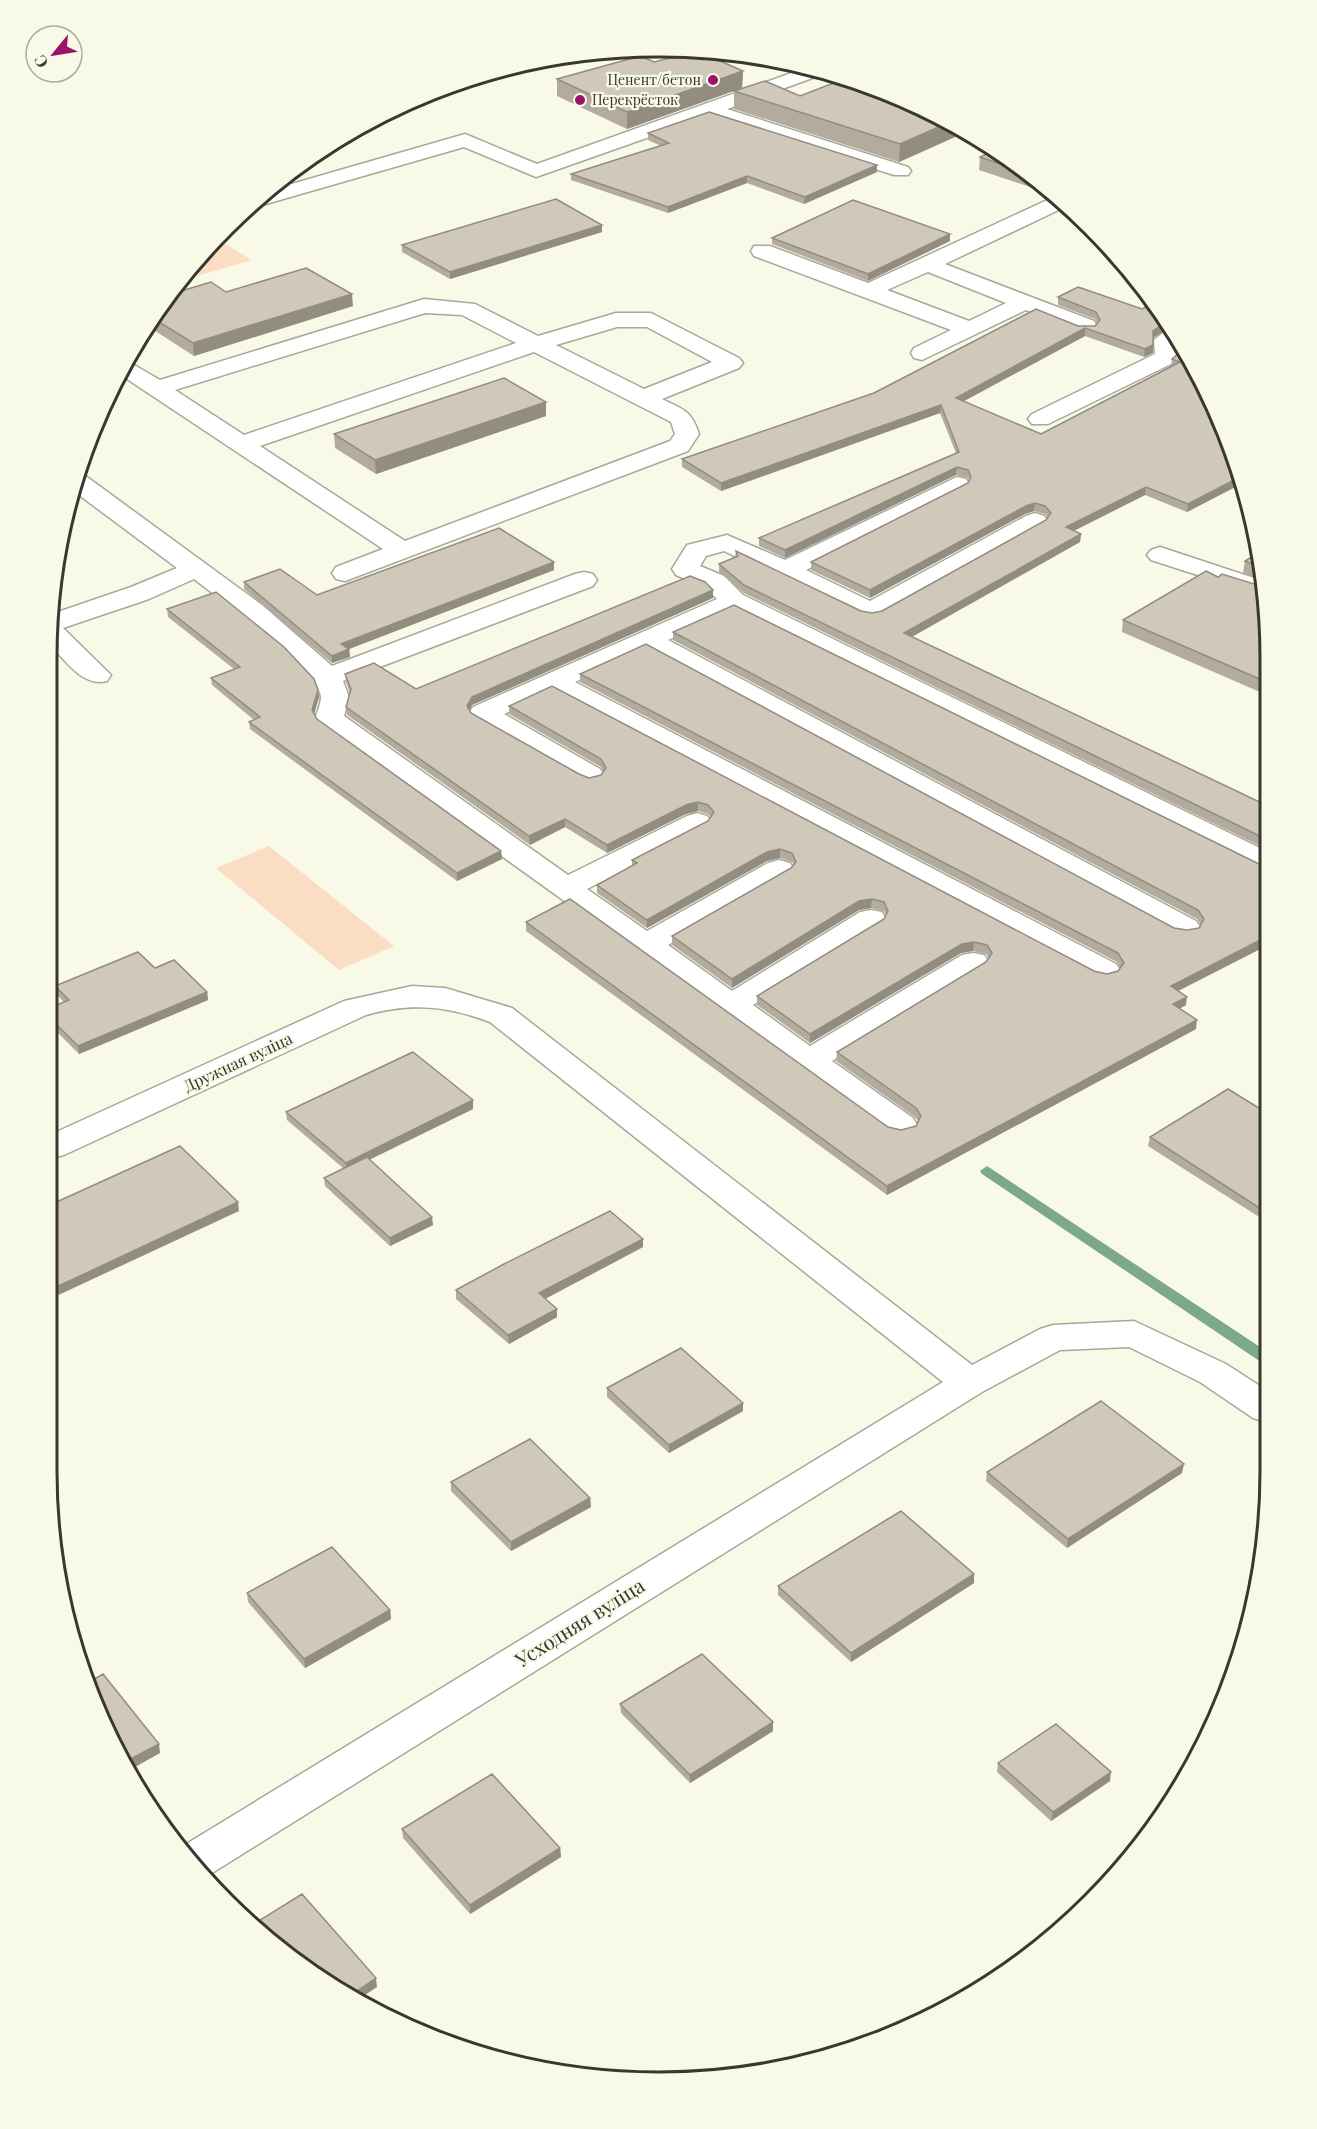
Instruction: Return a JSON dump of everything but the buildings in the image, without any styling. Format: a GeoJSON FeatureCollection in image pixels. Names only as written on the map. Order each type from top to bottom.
{"type":"FeatureCollection","features":[{"type":"Feature","properties":{"kind":"street"},"geometry":{"type":"LineString","coordinates":[[276,194],[465,140],[536,171],[804,75]]}},
{"type":"Feature","properties":{"kind":"street"},"geometry":{"type":"LineString","coordinates":[[707,109],[901,171]]}},
{"type":"Feature","properties":{"kind":"street"},"geometry":{"type":"LineString","coordinates":[[868,291],[1053,205]]}},
{"type":"Feature","properties":{"kind":"street"},"geometry":{"type":"LineString","coordinates":[[762,251],[970,329]]}},
{"type":"Feature","properties":{"kind":"street"},"geometry":{"type":"LineString","coordinates":[[927,264],[1086,326]]}},
{"type":"Feature","properties":{"kind":"street"},"geometry":{"type":"LineString","coordinates":[[922,353],[1025,302]]}},
{"type":"Feature","properties":{"kind":"street"},"geometry":{"type":"LineString","coordinates":[[157,388],[424,306],[467,309],[682,418],[687,434],[679,446],[345,573]]}},
{"type":"Feature","properties":{"kind":"street"},"geometry":{"type":"LineString","coordinates":[[242,444],[535,344],[616,320],[651,320],[731,363],[643,398]]}},
{"type":"Feature","properties":{"kind":"street"},"geometry":{"type":"LineString","coordinates":[[1040,419],[1167,357],[1168,339]]}},
{"type":"Feature","properties":{"kind":"street"},"geometry":{"type":"LineString","coordinates":[[131,371],[403,551]]}},
{"type":"Feature","properties":{"kind":"street"},"geometry":{"type":"LineString","coordinates":[[786,570],[957,484]]}},
{"type":"Feature","properties":{"kind":"street"},"geometry":{"type":"LineString","coordinates":[[83,485],[253,610],[328,677],[335,697],[329,719],[901,1126]]}},
{"type":"Feature","properties":{"kind":"street"},"geometry":{"type":"LineString","coordinates":[[1035,521],[872,611],[727,543],[696,550],[685,569],[715,582],[734,601],[1260,860]]}},
{"type":"Feature","properties":{"kind":"street"},"geometry":{"type":"LineString","coordinates":[[1160,555],[1256,588]]}},
{"type":"Feature","properties":{"kind":"street"},"geometry":{"type":"LineString","coordinates":[[58,621],[140,593],[196,569]]}},
{"type":"Feature","properties":{"kind":"street"},"geometry":{"type":"LineString","coordinates":[[328,677],[584,580]]}},
{"type":"Feature","properties":{"kind":"street"},"geometry":{"type":"LineString","coordinates":[[590,775],[483,713],[734,601]]}},
{"type":"Feature","properties":{"kind":"street"},"geometry":{"type":"LineString","coordinates":[[58,637],[97,675]]}},
{"type":"Feature","properties":{"kind":"street"},"geometry":{"type":"LineString","coordinates":[[648,641],[1185,928]]}},
{"type":"Feature","properties":{"kind":"street"},"geometry":{"type":"LineString","coordinates":[[551,681],[1105,972]]}},
{"type":"Feature","properties":{"kind":"street"},"geometry":{"type":"LineString","coordinates":[[566,888],[697,822]]}},
{"type":"Feature","properties":{"kind":"street"},"geometry":{"type":"LineString","coordinates":[[645,945],[779,869]]}},
{"type":"Feature","properties":{"kind":"street"},"geometry":{"type":"LineString","coordinates":[[731,1005],[872,918]]}},
{"type":"Feature","properties":{"kind":"street"},"geometry":{"type":"LineString","coordinates":[[809,1061],[973,962]]}},
{"type":"Feature","properties":{"kind":"street","name":"Дружная вуліца"},"geometry":{"type":"LineString","coordinates":[[57,1145],[355,1008],[389,997],[429,994],[466,1002],[501,1015],[969,1383]]}},
{"type":"Feature","properties":{"kind":"street","name":"Усходняя вуліца"},"geometry":{"type":"LineString","coordinates":[[199,1858],[969,1383],[1053,1338],[1134,1334],[1213,1372],[1260,1405]]}},
{"type":"Feature","properties":{"kind":"shaded area"},"geometry":{"type":"Polygon","coordinates":[[[224,243],[252,260],[193,277],[224,243]]]}},
{"type":"Feature","properties":{"kind":"shaded area"},"geometry":{"type":"Polygon","coordinates":[[[269,846],[394,946],[339,970],[216,868],[269,846]]]}},
{"type":"Feature","properties":{"kind":"waterway"},"geometry":{"type":"LineString","coordinates":[[987,1171],[1260,1354]]}},
{"type":"Feature","properties":{"kind":"place","name":"Ценент/бетон"},"geometry":{"type":"Point","coordinates":[713,80]}},
{"type":"Feature","properties":{"kind":"place","name":"Перекрёсток"},"geometry":{"type":"Point","coordinates":[580,100]}}]}
